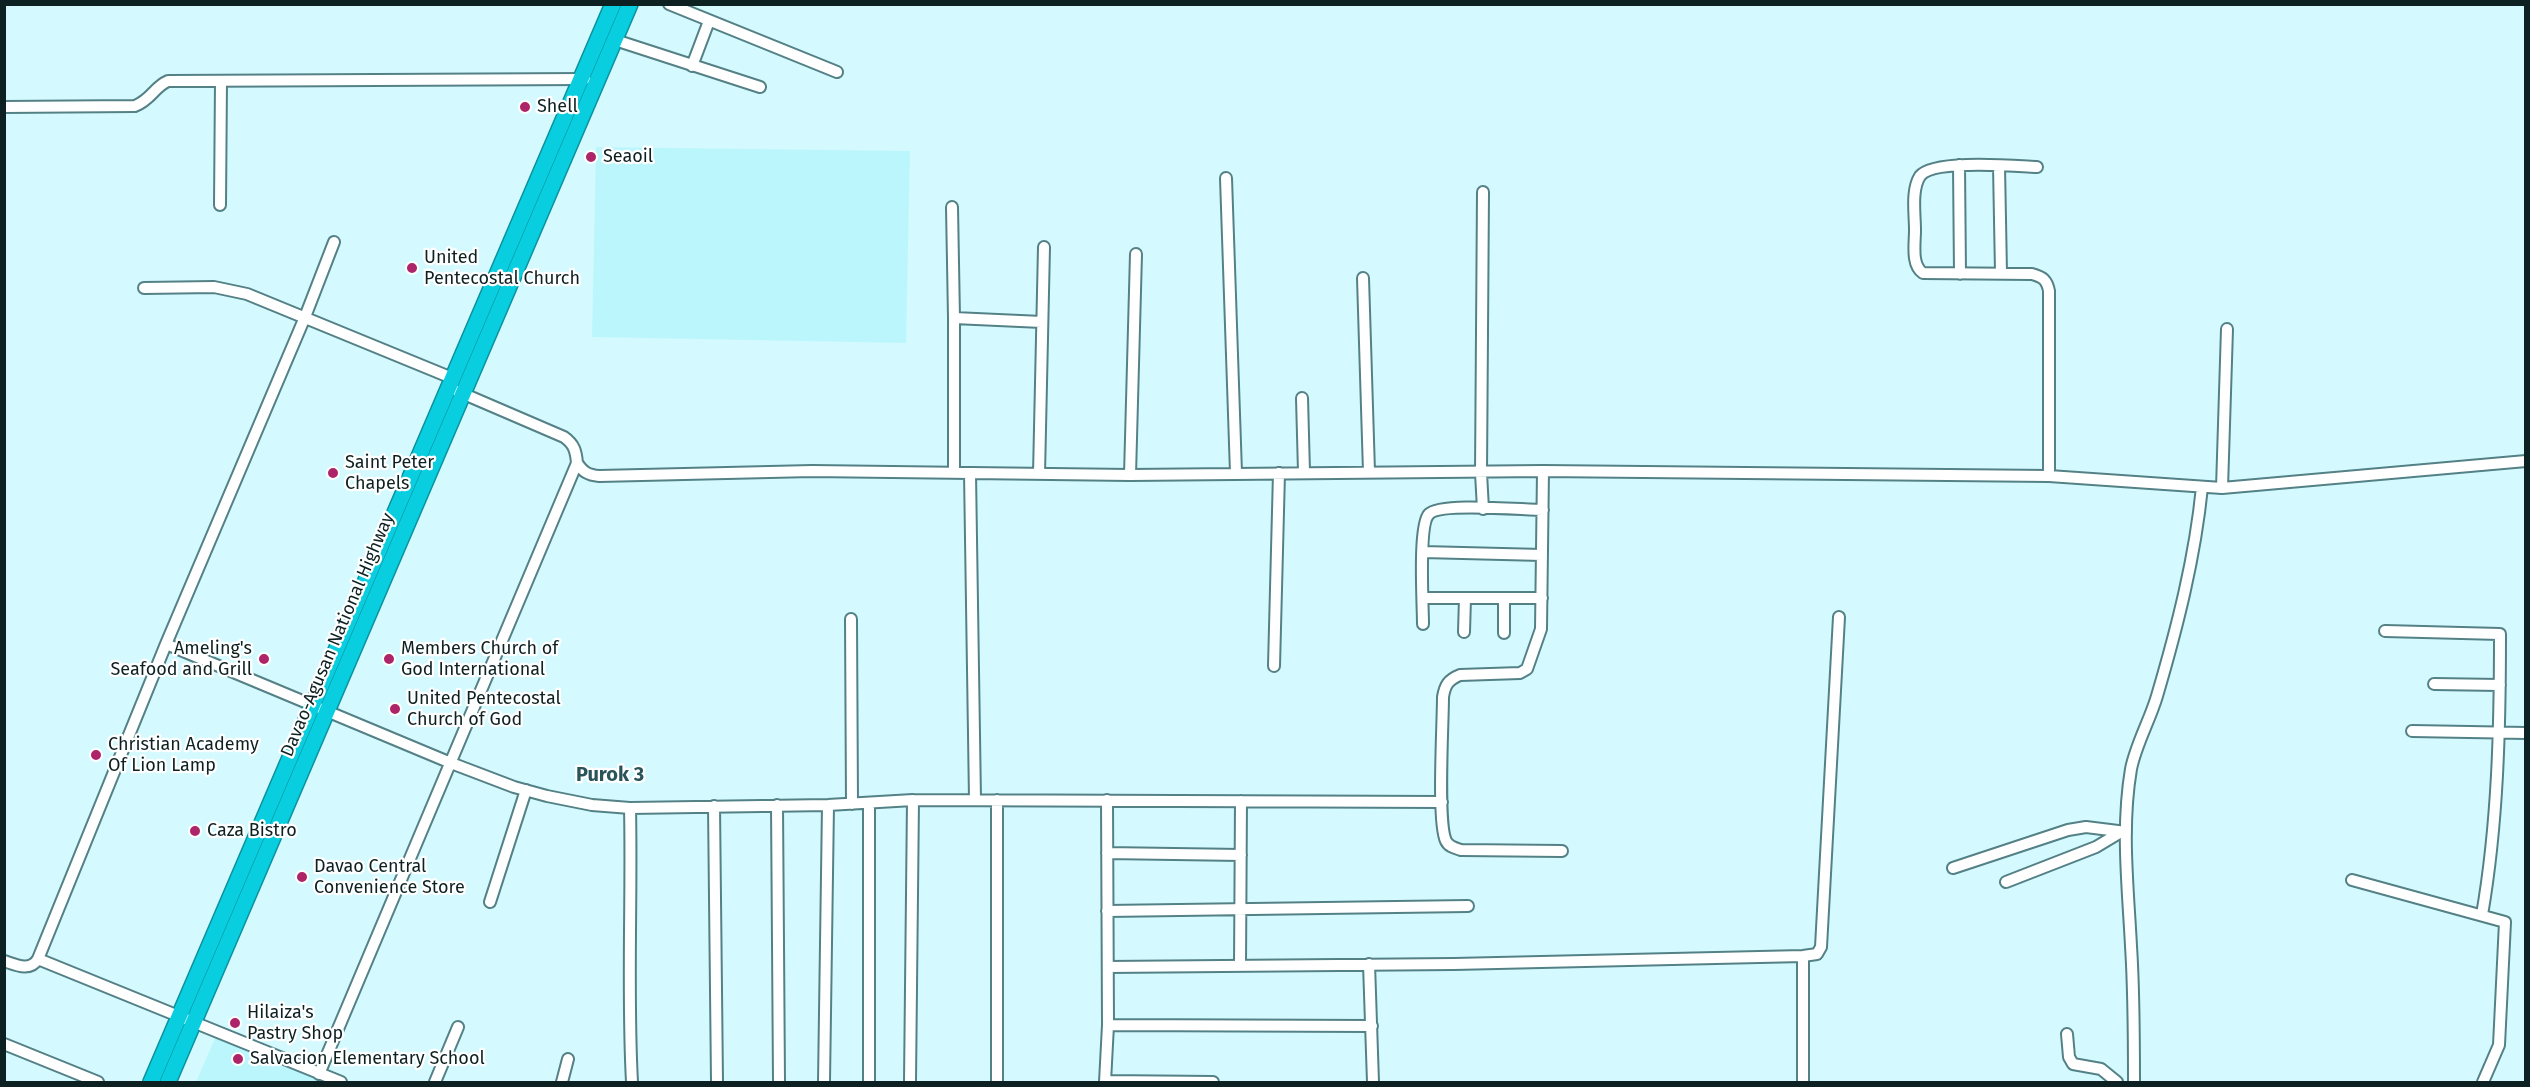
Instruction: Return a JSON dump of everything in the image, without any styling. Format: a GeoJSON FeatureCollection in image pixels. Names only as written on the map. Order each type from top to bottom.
{"type":"FeatureCollection","features":[{"type":"Feature","properties":{"kind":"highway","name":"Davao-Agusan National Highway"},"geometry":{"type":"LineString","coordinates":[[151,1083],[179,1017],[327,711],[455,387],[613,4]]}},
{"type":"Feature","properties":{"kind":"highway","name":"Davao-Agusan National Highway"},"geometry":{"type":"LineString","coordinates":[[168,1083],[194,1023],[312,705],[455,387],[596,84],[630,4]]}},
{"type":"Feature","properties":{"kind":"street"},"geometry":{"type":"LineString","coordinates":[[669,4],[837,72]]}},
{"type":"Feature","properties":{"kind":"street"},"geometry":{"type":"LineString","coordinates":[[692,66],[709,21]]}},
{"type":"Feature","properties":{"kind":"street"},"geometry":{"type":"LineString","coordinates":[[615,40],[760,87]]}},
{"type":"Feature","properties":{"kind":"street"},"geometry":{"type":"LineString","coordinates":[[4,107],[135,106],[145,102],[159,86],[168,81],[581,78],[596,84]]}},
{"type":"Feature","properties":{"kind":"street"},"geometry":{"type":"LineString","coordinates":[[220,205],[221,81]]}},
{"type":"Feature","properties":{"kind":"street"},"geometry":{"type":"LineString","coordinates":[[1959,165],[1960,274]]}},
{"type":"Feature","properties":{"kind":"street"},"geometry":{"type":"LineString","coordinates":[[2037,167],[1938,166],[1921,175],[1916,186],[1915,254],[1916,266],[1923,273],[2032,274],[2040,276],[2047,282],[2049,291],[2049,476]]}},
{"type":"Feature","properties":{"kind":"street"},"geometry":{"type":"LineString","coordinates":[[1999,166],[2001,273]]}},
{"type":"Feature","properties":{"kind":"street"},"geometry":{"type":"LineString","coordinates":[[1226,178],[1236,472]]}},
{"type":"Feature","properties":{"kind":"street"},"geometry":{"type":"LineString","coordinates":[[1483,192],[1481,473],[1483,509]]}},
{"type":"Feature","properties":{"kind":"street"},"geometry":{"type":"LineString","coordinates":[[952,207],[954,473]]}},
{"type":"Feature","properties":{"kind":"street"},"geometry":{"type":"LineString","coordinates":[[4,961],[25,967],[35,963],[38,959],[165,644],[305,318],[334,242]]}},
{"type":"Feature","properties":{"kind":"street"},"geometry":{"type":"LineString","coordinates":[[1039,474],[1044,247]]}},
{"type":"Feature","properties":{"kind":"street"},"geometry":{"type":"LineString","coordinates":[[1130,475],[1136,254]]}},
{"type":"Feature","properties":{"kind":"street"},"geometry":{"type":"LineString","coordinates":[[1363,278],[1369,472]]}},
{"type":"Feature","properties":{"kind":"street"},"geometry":{"type":"LineString","coordinates":[[144,288],[214,287],[231,290],[305,318],[564,437],[572,442],[577,463],[582,470],[590,475],[599,476],[812,471],[1130,475],[1236,472],[1543,471],[2049,476],[2222,488],[2526,460]]}},
{"type":"Feature","properties":{"kind":"street"},"geometry":{"type":"LineString","coordinates":[[954,318],[1042,322]]}},
{"type":"Feature","properties":{"kind":"street"},"geometry":{"type":"LineString","coordinates":[[2222,488],[2227,329]]}},
{"type":"Feature","properties":{"kind":"street"},"geometry":{"type":"LineString","coordinates":[[1302,398],[1304,472]]}},
{"type":"Feature","properties":{"kind":"street"},"geometry":{"type":"LineString","coordinates":[[320,1074],[577,463]]}},
{"type":"Feature","properties":{"kind":"street"},"geometry":{"type":"LineString","coordinates":[[1543,471],[1541,629],[1527,669],[1520,673],[1460,675],[1445,685],[1442,802],[1444,834],[1447,843],[1453,847],[1461,850],[1562,850]]}},
{"type":"Feature","properties":{"kind":"street"},"geometry":{"type":"LineString","coordinates":[[1274,666],[1279,472]]}},
{"type":"Feature","properties":{"kind":"street"},"geometry":{"type":"LineString","coordinates":[[969,473],[975,800]]}},
{"type":"Feature","properties":{"kind":"street"},"geometry":{"type":"LineString","coordinates":[[2134,1083],[2134,1004],[2124,832],[2132,766],[2154,708],[2167,661],[2195,542],[2202,487]]}},
{"type":"Feature","properties":{"kind":"street"},"geometry":{"type":"LineString","coordinates":[[1423,624],[1424,521],[1429,514],[1445,508],[1543,510]]}},
{"type":"Feature","properties":{"kind":"street"},"geometry":{"type":"LineString","coordinates":[[1423,552],[1542,555]]}},
{"type":"Feature","properties":{"kind":"street"},"geometry":{"type":"LineString","coordinates":[[1423,598],[1542,598]]}},
{"type":"Feature","properties":{"kind":"street"},"geometry":{"type":"LineString","coordinates":[[1464,632],[1465,598]]}},
{"type":"Feature","properties":{"kind":"street"},"geometry":{"type":"LineString","coordinates":[[1504,598],[1504,633]]}},
{"type":"Feature","properties":{"kind":"street"},"geometry":{"type":"LineString","coordinates":[[1108,967],[1454,964],[1817,954],[1821,947],[1839,617]]}},
{"type":"Feature","properties":{"kind":"street"},"geometry":{"type":"LineString","coordinates":[[851,619],[852,804]]}},
{"type":"Feature","properties":{"kind":"street"},"geometry":{"type":"LineString","coordinates":[[2385,631],[2500,634],[2500,732],[2492,841],[2482,915]]}},
{"type":"Feature","properties":{"kind":"street"},"geometry":{"type":"LineString","coordinates":[[165,644],[452,763],[526,790],[592,805],[630,808],[777,806],[913,800],[1442,802]]}},
{"type":"Feature","properties":{"kind":"street"},"geometry":{"type":"LineString","coordinates":[[2434,684],[2500,685]]}},
{"type":"Feature","properties":{"kind":"street"},"geometry":{"type":"LineString","coordinates":[[2412,731],[2526,733]]}},
{"type":"Feature","properties":{"kind":"street"},"geometry":{"type":"LineString","coordinates":[[490,902],[526,790]]}},
{"type":"Feature","properties":{"kind":"street"},"geometry":{"type":"LineString","coordinates":[[910,1083],[913,800]]}},
{"type":"Feature","properties":{"kind":"street"},"geometry":{"type":"LineString","coordinates":[[997,1083],[998,800]]}},
{"type":"Feature","properties":{"kind":"street"},"geometry":{"type":"LineString","coordinates":[[1107,800],[1108,1025],[1105,1082],[1214,1083]]}},
{"type":"Feature","properties":{"kind":"street"},"geometry":{"type":"LineString","coordinates":[[1240,966],[1241,801]]}},
{"type":"Feature","properties":{"kind":"street"},"geometry":{"type":"LineString","coordinates":[[868,1083],[869,803]]}},
{"type":"Feature","properties":{"kind":"street"},"geometry":{"type":"LineString","coordinates":[[824,1083],[828,805]]}},
{"type":"Feature","properties":{"kind":"street"},"geometry":{"type":"LineString","coordinates":[[714,806],[717,1083]]}},
{"type":"Feature","properties":{"kind":"street"},"geometry":{"type":"LineString","coordinates":[[777,806],[779,1083]]}},
{"type":"Feature","properties":{"kind":"street"},"geometry":{"type":"LineString","coordinates":[[630,808],[632,881],[629,1025],[632,1083]]}},
{"type":"Feature","properties":{"kind":"street"},"geometry":{"type":"LineString","coordinates":[[1953,868],[2068,830],[2086,827],[2124,832]]}},
{"type":"Feature","properties":{"kind":"street"},"geometry":{"type":"LineString","coordinates":[[2006,882],[2079,854],[2124,832]]}},
{"type":"Feature","properties":{"kind":"street"},"geometry":{"type":"LineString","coordinates":[[1107,853],[1241,855]]}},
{"type":"Feature","properties":{"kind":"street"},"geometry":{"type":"LineString","coordinates":[[2352,880],[2505,922],[2499,1045],[2492,1068],[2483,1083]]}},
{"type":"Feature","properties":{"kind":"street"},"geometry":{"type":"LineString","coordinates":[[1107,911],[1468,906]]}},
{"type":"Feature","properties":{"kind":"street"},"geometry":{"type":"LineString","coordinates":[[1803,956],[1803,1083]]}},
{"type":"Feature","properties":{"kind":"street"},"geometry":{"type":"LineString","coordinates":[[38,959],[341,1083]]}},
{"type":"Feature","properties":{"kind":"street"},"geometry":{"type":"LineString","coordinates":[[1370,964],[1373,1083]]}},
{"type":"Feature","properties":{"kind":"street"},"geometry":{"type":"LineString","coordinates":[[1108,1025],[1372,1026]]}},
{"type":"Feature","properties":{"kind":"street"},"geometry":{"type":"LineString","coordinates":[[435,1083],[458,1027]]}},
{"type":"Feature","properties":{"kind":"street"},"geometry":{"type":"LineString","coordinates":[[2067,1034],[2069,1057],[2073,1064],[2101,1069],[2117,1083]]}},
{"type":"Feature","properties":{"kind":"street"},"geometry":{"type":"LineString","coordinates":[[4,1044],[98,1083]]}},
{"type":"Feature","properties":{"kind":"street"},"geometry":{"type":"LineString","coordinates":[[562,1083],[568,1059]]}},
{"type":"Feature","properties":{"kind":"shaded area"},"geometry":{"type":"Polygon","coordinates":[[[596,147],[910,151],[906,343],[592,337],[596,147]]]}},
{"type":"Feature","properties":{"kind":"shaded area","name":"Salvacion Elementary School"},"geometry":{"type":"Polygon","coordinates":[[[216,1036],[322,1082],[196,1082],[216,1036]]]}},
{"type":"Feature","properties":{"kind":"place","name":"Shell"},"geometry":{"type":"Point","coordinates":[525,107]}},
{"type":"Feature","properties":{"kind":"place","name":"Seaoil"},"geometry":{"type":"Point","coordinates":[591,157]}},
{"type":"Feature","properties":{"kind":"place","name":"United Pentecostal Church"},"geometry":{"type":"Point","coordinates":[412,268]}},
{"type":"Feature","properties":{"kind":"place","name":"Saint Peter Chapels"},"geometry":{"type":"Point","coordinates":[333,473]}},
{"type":"Feature","properties":{"kind":"place","name":"Ameling's Seafood and Grill"},"geometry":{"type":"Point","coordinates":[264,659]}},
{"type":"Feature","properties":{"kind":"place","name":"Members Church of God International"},"geometry":{"type":"Point","coordinates":[389,659]}},
{"type":"Feature","properties":{"kind":"place","name":"United Pentecostal Church of God"},"geometry":{"type":"Point","coordinates":[395,709]}},
{"type":"Feature","properties":{"kind":"place","name":"Christian Academy Of Lion Lamp"},"geometry":{"type":"Point","coordinates":[96,755]}},
{"type":"Feature","properties":{"kind":"place","name":"Caza Bistro"},"geometry":{"type":"Point","coordinates":[195,831]}},
{"type":"Feature","properties":{"kind":"place","name":"Davao Central Convenience Store"},"geometry":{"type":"Point","coordinates":[302,877]}},
{"type":"Feature","properties":{"kind":"place","name":"Hilaiza's Pastry Shop"},"geometry":{"type":"Point","coordinates":[235,1023]}},
{"type":"Feature","properties":{"kind":"place","name":"Salvacion Elementary School"},"geometry":{"type":"Point","coordinates":[238,1059]}},
{"type":"Feature","properties":{"kind":"district","name":"Purok 3"},"geometry":{"type":"Point","coordinates":[610,775]}}]}
